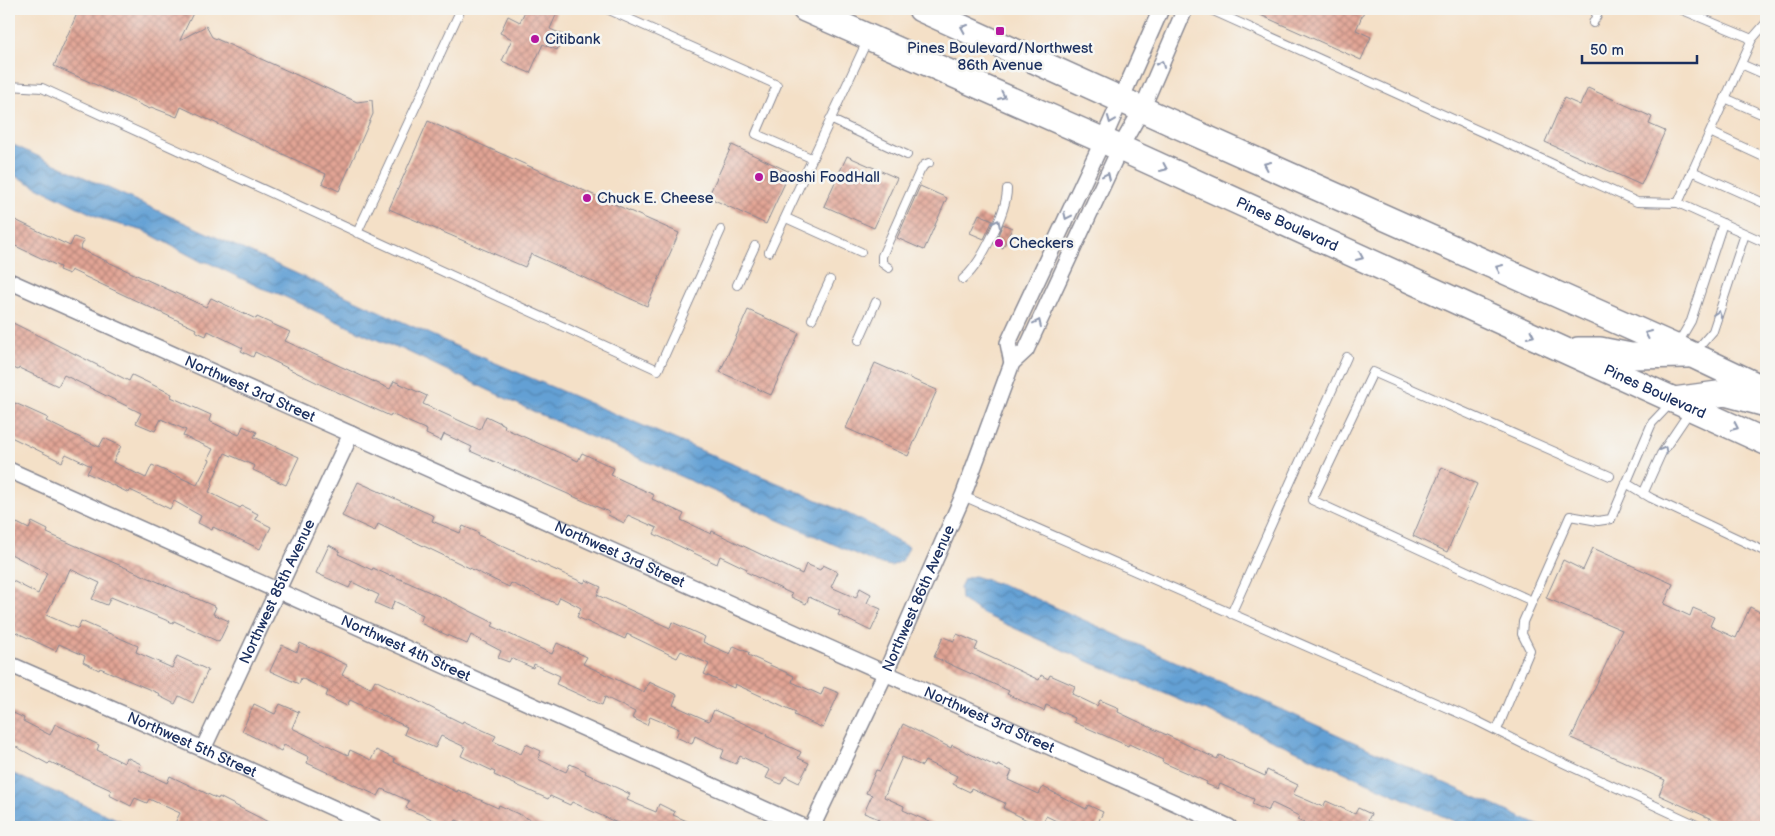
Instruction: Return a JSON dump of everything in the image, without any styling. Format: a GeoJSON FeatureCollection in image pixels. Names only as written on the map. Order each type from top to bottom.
{"type":"FeatureCollection","features":[{"type":"Feature","properties":{"kind":"highway","name":"Pines Boulevard"},"geometry":{"type":"LineString","coordinates":[[805,9],[1111,144],[1766,442]]}},
{"type":"Feature","properties":{"kind":"highway"},"geometry":{"type":"LineString","coordinates":[[921,9],[1684,351],[1766,390]]}},
{"type":"Feature","properties":{"kind":"highway"},"geometry":{"type":"LineString","coordinates":[[1563,349],[1600,350],[1631,356],[1684,351]]}},
{"type":"Feature","properties":{"kind":"highway"},"geometry":{"type":"LineString","coordinates":[[1683,404],[1725,393],[1766,404]]}},
{"type":"Feature","properties":{"kind":"street"},"geometry":{"type":"LineString","coordinates":[[1131,104],[1161,9]]}},
{"type":"Feature","properties":{"kind":"street"},"geometry":{"type":"LineString","coordinates":[[1131,104],[1185,9]]}},
{"type":"Feature","properties":{"kind":"street","name":"Northwest 86th Avenue"},"geometry":{"type":"LineString","coordinates":[[1111,144],[1131,104]]}},
{"type":"Feature","properties":{"kind":"street","name":"Northwest 86th Avenue"},"geometry":{"type":"LineString","coordinates":[[812,827],[885,674],[963,496],[1012,362],[1008,343],[1131,104]]}},
{"type":"Feature","properties":{"kind":"street","name":"Northwest 3rd Street"},"geometry":{"type":"LineString","coordinates":[[9,281],[1229,827]]}},
{"type":"Feature","properties":{"kind":"street","name":"Northwest 85th Avenue"},"geometry":{"type":"LineString","coordinates":[[203,749],[351,434]]}},
{"type":"Feature","properties":{"kind":"street","name":"Northwest 4th Street"},"geometry":{"type":"LineString","coordinates":[[9,470],[804,827]]}},
{"type":"Feature","properties":{"kind":"street","name":"Northwest 5th Street"},"geometry":{"type":"LineString","coordinates":[[9,664],[375,827]]}},
{"type":"Feature","properties":{"kind":"lane"},"geometry":{"type":"LineString","coordinates":[[357,233],[460,9]]}},
{"type":"Feature","properties":{"kind":"lane"},"geometry":{"type":"LineString","coordinates":[[607,9],[778,85],[756,134],[812,158]]}},
{"type":"Feature","properties":{"kind":"lane"},"geometry":{"type":"LineString","coordinates":[[1209,9],[1637,202],[1678,203],[1766,244]]}},
{"type":"Feature","properties":{"kind":"lane"},"geometry":{"type":"LineString","coordinates":[[1594,23],[1600,9]]}},
{"type":"Feature","properties":{"kind":"lane"},"geometry":{"type":"LineString","coordinates":[[1680,9],[1752,39]]}},
{"type":"Feature","properties":{"kind":"lane"},"geometry":{"type":"LineString","coordinates":[[1678,203],[1752,39],[1766,23]]}},
{"type":"Feature","properties":{"kind":"lane"},"geometry":{"type":"LineString","coordinates":[[769,252],[869,37]]}},
{"type":"Feature","properties":{"kind":"lane"},"geometry":{"type":"LineString","coordinates":[[1741,64],[1766,75]]}},
{"type":"Feature","properties":{"kind":"lane"},"geometry":{"type":"LineString","coordinates":[[9,86],[42,88],[658,370],[721,230]]}},
{"type":"Feature","properties":{"kind":"lane"},"geometry":{"type":"LineString","coordinates":[[1725,98],[1766,116]]}},
{"type":"Feature","properties":{"kind":"lane"},"geometry":{"type":"LineString","coordinates":[[830,119],[907,155]]}},
{"type":"Feature","properties":{"kind":"lane"},"geometry":{"type":"LineString","coordinates":[[1710,132],[1766,158]]}},
{"type":"Feature","properties":{"kind":"lane"},"geometry":{"type":"LineString","coordinates":[[889,268],[882,263],[882,256],[920,171],[924,165],[930,163]]}},
{"type":"Feature","properties":{"kind":"lane"},"geometry":{"type":"LineString","coordinates":[[1692,171],[1766,204]]}},
{"type":"Feature","properties":{"kind":"lane"},"geometry":{"type":"LineString","coordinates":[[963,279],[971,273],[984,251],[1006,202],[1007,189]]}},
{"type":"Feature","properties":{"kind":"lane"},"geometry":{"type":"LineString","coordinates":[[786,218],[861,252]]}},
{"type":"Feature","properties":{"kind":"lane"},"geometry":{"type":"LineString","coordinates":[[1684,351],[1691,321],[1723,224]]}},
{"type":"Feature","properties":{"kind":"lane"},"geometry":{"type":"LineString","coordinates":[[1684,351],[1713,331],[1745,234]]}},
{"type":"Feature","properties":{"kind":"lane"},"geometry":{"type":"LineString","coordinates":[[737,285],[755,246]]}},
{"type":"Feature","properties":{"kind":"lane"},"geometry":{"type":"LineString","coordinates":[[812,319],[830,280]]}},
{"type":"Feature","properties":{"kind":"lane"},"geometry":{"type":"LineString","coordinates":[[859,340],[876,302]]}},
{"type":"Feature","properties":{"kind":"lane"},"geometry":{"type":"LineString","coordinates":[[1231,614],[1347,357]]}},
{"type":"Feature","properties":{"kind":"lane"},"geometry":{"type":"LineString","coordinates":[[1532,601],[1312,500],[1373,372],[1610,476]]}},
{"type":"Feature","properties":{"kind":"lane"},"geometry":{"type":"LineString","coordinates":[[1496,730],[1530,650],[1522,634],[1523,622],[1570,516],[1598,520],[1611,519],[1652,423],[1683,404]]}},
{"type":"Feature","properties":{"kind":"lane"},"geometry":{"type":"LineString","coordinates":[[1643,494],[1670,439],[1683,404]]}},
{"type":"Feature","properties":{"kind":"lane"},"geometry":{"type":"LineString","coordinates":[[1626,483],[1643,494],[1766,552]]}},
{"type":"Feature","properties":{"kind":"lane"},"geometry":{"type":"LineString","coordinates":[[963,496],[1496,730],[1701,827]]}},
{"type":"Feature","properties":{"kind":"water"},"geometry":{"type":"Polygon","coordinates":[[[9,143],[458,347],[834,507],[871,525],[909,547],[902,561],[891,566],[876,563],[528,409],[402,349],[366,335],[279,294],[261,288],[207,262],[202,262],[144,231],[106,221],[9,173],[9,143]]]}},
{"type":"Feature","properties":{"kind":"water"},"geometry":{"type":"Polygon","coordinates":[[[974,576],[1015,589],[1542,827],[1467,827],[1232,722],[1085,660],[983,614],[961,599],[960,588],[964,579],[974,576]]]}},
{"type":"Feature","properties":{"kind":"water"},"geometry":{"type":"Polygon","coordinates":[[[9,772],[135,827],[9,827],[9,772]]]}},
{"type":"Feature","properties":{"kind":"building"},"geometry":{"type":"Polygon","coordinates":[[[79,9],[195,9],[180,40],[206,26],[212,37],[357,102],[372,100],[373,114],[339,191],[322,183],[326,174],[181,107],[177,117],[151,107],[150,109],[54,66],[79,9]]]}},
{"type":"Feature","properties":{"kind":"building"},"geometry":{"type":"Polygon","coordinates":[[[526,9],[547,9],[557,13],[550,29],[564,35],[557,50],[543,44],[530,73],[502,61],[512,39],[500,33],[508,16],[520,22],[526,9]]]}},
{"type":"Feature","properties":{"kind":"building"},"geometry":{"type":"Polygon","coordinates":[[[1247,9],[1365,9],[1356,30],[1371,37],[1361,60],[1247,9]]]}},
{"type":"Feature","properties":{"kind":"building"},"geometry":{"type":"Polygon","coordinates":[[[1588,88],[1652,117],[1649,124],[1665,131],[1641,185],[1545,142],[1564,98],[1580,105],[1588,88]]]}},
{"type":"Feature","properties":{"kind":"building"},"geometry":{"type":"Polygon","coordinates":[[[428,121],[679,233],[647,306],[531,254],[525,267],[389,209],[428,121]]]}},
{"type":"Feature","properties":{"kind":"building"},"geometry":{"type":"Polygon","coordinates":[[[732,145],[790,172],[766,224],[708,197],[732,145]]]}},
{"type":"Feature","properties":{"kind":"building"},"geometry":{"type":"Polygon","coordinates":[[[847,156],[897,178],[874,228],[824,206],[847,156]]]}},
{"type":"Feature","properties":{"kind":"building"},"geometry":{"type":"Polygon","coordinates":[[[920,186],[947,198],[924,250],[897,238],[920,186]]]}},
{"type":"Feature","properties":{"kind":"building"},"geometry":{"type":"Polygon","coordinates":[[[979,214],[993,220],[984,239],[970,233],[979,214]]]}},
{"type":"Feature","properties":{"kind":"building"},"geometry":{"type":"Polygon","coordinates":[[[9,217],[70,246],[74,237],[84,241],[80,249],[206,307],[211,298],[256,319],[257,317],[290,332],[285,341],[390,389],[394,381],[427,396],[423,404],[480,430],[486,416],[505,425],[504,428],[578,461],[582,453],[614,468],[611,475],[654,495],[652,499],[684,514],[681,520],[711,534],[712,531],[802,574],[806,564],[820,570],[823,565],[838,572],[831,587],[856,598],[860,588],[871,594],[867,603],[881,609],[871,631],[838,615],[840,611],[809,597],[806,604],[791,597],[792,594],[746,572],[747,569],[720,556],[717,564],[654,534],[657,528],[628,515],[624,523],[608,515],[609,512],[470,451],[472,447],[444,434],[441,441],[426,434],[427,430],[391,414],[390,416],[255,352],[253,357],[241,351],[243,348],[208,331],[206,336],[195,331],[196,329],[71,270],[69,274],[59,270],[60,267],[9,243],[9,217]]]}},
{"type":"Feature","properties":{"kind":"building"},"geometry":{"type":"Polygon","coordinates":[[[1003,224],[1012,228],[1003,248],[994,244],[1003,224]]]}},
{"type":"Feature","properties":{"kind":"building"},"geometry":{"type":"Polygon","coordinates":[[[748,310],[799,333],[771,395],[720,372],[748,310]]]}},
{"type":"Feature","properties":{"kind":"building"},"geometry":{"type":"Polygon","coordinates":[[[9,321],[129,381],[132,375],[172,394],[171,397],[211,415],[209,421],[239,435],[243,426],[257,432],[254,437],[299,457],[286,485],[253,470],[255,466],[225,453],[212,482],[209,492],[240,508],[242,506],[258,514],[255,519],[271,527],[260,549],[213,527],[212,530],[198,523],[201,516],[174,501],[170,509],[130,490],[129,493],[87,473],[91,466],[66,454],[62,462],[9,436],[9,416],[15,403],[48,418],[46,421],[99,447],[104,438],[121,446],[113,462],[146,478],[152,465],[197,485],[210,460],[208,459],[213,449],[183,436],[186,430],[161,419],[155,431],[136,423],[141,413],[64,375],[58,386],[19,368],[18,370],[9,366],[9,321]]]}},
{"type":"Feature","properties":{"kind":"building"},"geometry":{"type":"Polygon","coordinates":[[[875,363],[937,390],[908,456],[846,428],[875,363]]]}},
{"type":"Feature","properties":{"kind":"building"},"geometry":{"type":"Polygon","coordinates":[[[1442,467],[1477,484],[1447,552],[1413,536],[1442,467]]]}},
{"type":"Feature","properties":{"kind":"building"},"geometry":{"type":"Polygon","coordinates":[[[358,482],[434,516],[432,521],[460,533],[463,526],[479,533],[478,535],[584,583],[586,580],[601,587],[597,595],[670,628],[672,622],[705,637],[703,642],[730,654],[734,646],[750,653],[748,655],[794,676],[792,682],[821,695],[824,687],[839,693],[823,728],[794,715],[796,712],[735,684],[734,688],[704,674],[709,664],[681,651],[677,658],[627,634],[625,639],[577,617],[581,608],[560,597],[557,604],[511,583],[509,587],[378,524],[375,531],[342,516],[358,482]]]}},
{"type":"Feature","properties":{"kind":"building"},"geometry":{"type":"Polygon","coordinates":[[[32,522],[48,530],[47,533],[216,607],[213,614],[229,621],[219,642],[174,621],[173,623],[111,597],[107,605],[92,599],[100,583],[70,569],[46,615],[78,629],[81,621],[138,646],[136,652],[172,668],[177,656],[208,670],[193,703],[179,696],[175,704],[159,696],[160,694],[83,662],[85,656],[59,644],[56,651],[9,629],[9,579],[38,594],[47,573],[9,553],[9,540],[17,523],[29,529],[32,522]]]}},
{"type":"Feature","properties":{"kind":"building"},"geometry":{"type":"Polygon","coordinates":[[[329,545],[340,551],[338,554],[372,570],[373,568],[391,575],[450,601],[494,623],[492,626],[552,654],[557,643],[587,657],[583,664],[644,692],[649,682],[677,695],[673,705],[709,721],[714,710],[767,734],[766,736],[801,752],[798,758],[809,763],[799,783],[785,776],[781,784],[766,778],[770,770],[740,756],[736,764],[721,758],[724,750],[695,736],[692,744],[676,737],[679,729],[650,717],[647,725],[632,718],[635,712],[605,697],[602,705],[556,684],[560,676],[534,664],[533,668],[511,658],[509,662],[498,658],[501,651],[471,635],[467,644],[420,623],[423,615],[394,601],[391,610],[375,603],[379,595],[352,582],[349,588],[316,573],[329,545]]]}},
{"type":"Feature","properties":{"kind":"building"},"geometry":{"type":"Polygon","coordinates":[[[1593,548],[1673,584],[1664,604],[1690,616],[1693,608],[1714,617],[1710,626],[1736,638],[1750,607],[1766,615],[1766,826],[1760,823],[1757,827],[1729,827],[1659,795],[1665,780],[1571,738],[1622,630],[1546,598],[1563,560],[1583,570],[1593,548]]]}},
{"type":"Feature","properties":{"kind":"building"},"geometry":{"type":"Polygon","coordinates":[[[957,634],[978,643],[975,650],[1039,680],[1041,675],[1048,679],[1050,675],[1075,686],[1072,694],[1097,706],[1100,700],[1119,708],[1118,712],[1217,759],[1219,755],[1265,776],[1267,770],[1298,785],[1293,794],[1323,807],[1326,801],[1355,814],[1358,808],[1371,814],[1368,820],[1383,827],[1314,827],[1297,820],[1299,816],[1272,803],[1268,811],[1252,804],[1254,799],[1220,784],[1218,789],[1206,784],[1207,782],[1162,762],[1163,760],[1129,744],[1128,746],[1074,722],[1075,718],[1046,705],[1044,711],[1028,704],[1007,694],[1009,691],[934,657],[943,637],[954,641],[957,634]]]}},
{"type":"Feature","properties":{"kind":"building"},"geometry":{"type":"Polygon","coordinates":[[[300,643],[347,665],[342,675],[371,688],[375,680],[462,723],[463,721],[496,736],[493,741],[521,754],[526,744],[541,751],[538,759],[566,772],[570,764],[630,794],[627,800],[656,812],[659,804],[675,812],[673,815],[701,827],[626,827],[572,802],[570,805],[550,796],[548,799],[494,775],[495,772],[461,756],[465,747],[441,736],[435,748],[404,734],[407,727],[350,700],[347,706],[326,696],[328,691],[301,678],[299,684],[270,671],[282,645],[297,652],[300,643]]]}},
{"type":"Feature","properties":{"kind":"building"},"geometry":{"type":"Polygon","coordinates":[[[254,704],[275,714],[280,704],[299,712],[292,728],[348,755],[350,750],[371,760],[376,750],[395,759],[394,762],[457,792],[458,790],[498,808],[499,805],[546,827],[472,827],[456,820],[453,827],[450,827],[406,808],[409,801],[382,789],[378,796],[307,763],[309,757],[284,745],[281,751],[242,731],[254,704]]]}},
{"type":"Feature","properties":{"kind":"building"},"geometry":{"type":"Polygon","coordinates":[[[9,711],[24,718],[23,721],[50,735],[55,724],[99,745],[97,750],[124,763],[126,757],[141,764],[139,770],[167,783],[170,776],[218,799],[219,797],[278,827],[173,827],[180,813],[149,799],[147,803],[135,798],[131,806],[109,795],[111,790],[50,762],[48,764],[9,743],[9,711]]]}},
{"type":"Feature","properties":{"kind":"building"},"geometry":{"type":"Polygon","coordinates":[[[903,724],[951,748],[952,745],[997,767],[998,765],[1012,771],[1008,780],[1039,794],[1043,787],[1086,809],[1088,805],[1103,812],[1096,827],[1069,827],[1046,816],[1041,827],[1003,808],[1005,803],[971,788],[970,792],[953,784],[957,776],[925,761],[922,766],[902,757],[884,797],[904,806],[903,810],[941,827],[876,827],[879,819],[864,813],[872,795],[866,793],[876,770],[880,771],[903,724]]]}},
{"type":"Feature","properties":{"kind":"place","name":"Pines Boulevard/Northwest 86th Avenue"},"geometry":{"type":"Point","coordinates":[1000,31]}},
{"type":"Feature","properties":{"kind":"place","name":"Citibank"},"geometry":{"type":"Point","coordinates":[535,39]}},
{"type":"Feature","properties":{"kind":"place","name":"Baoshi FoodHall"},"geometry":{"type":"Point","coordinates":[759,177]}},
{"type":"Feature","properties":{"kind":"place","name":"Chuck E. Cheese"},"geometry":{"type":"Point","coordinates":[587,198]}},
{"type":"Feature","properties":{"kind":"place","name":"Checkers"},"geometry":{"type":"Point","coordinates":[999,243]}}]}
